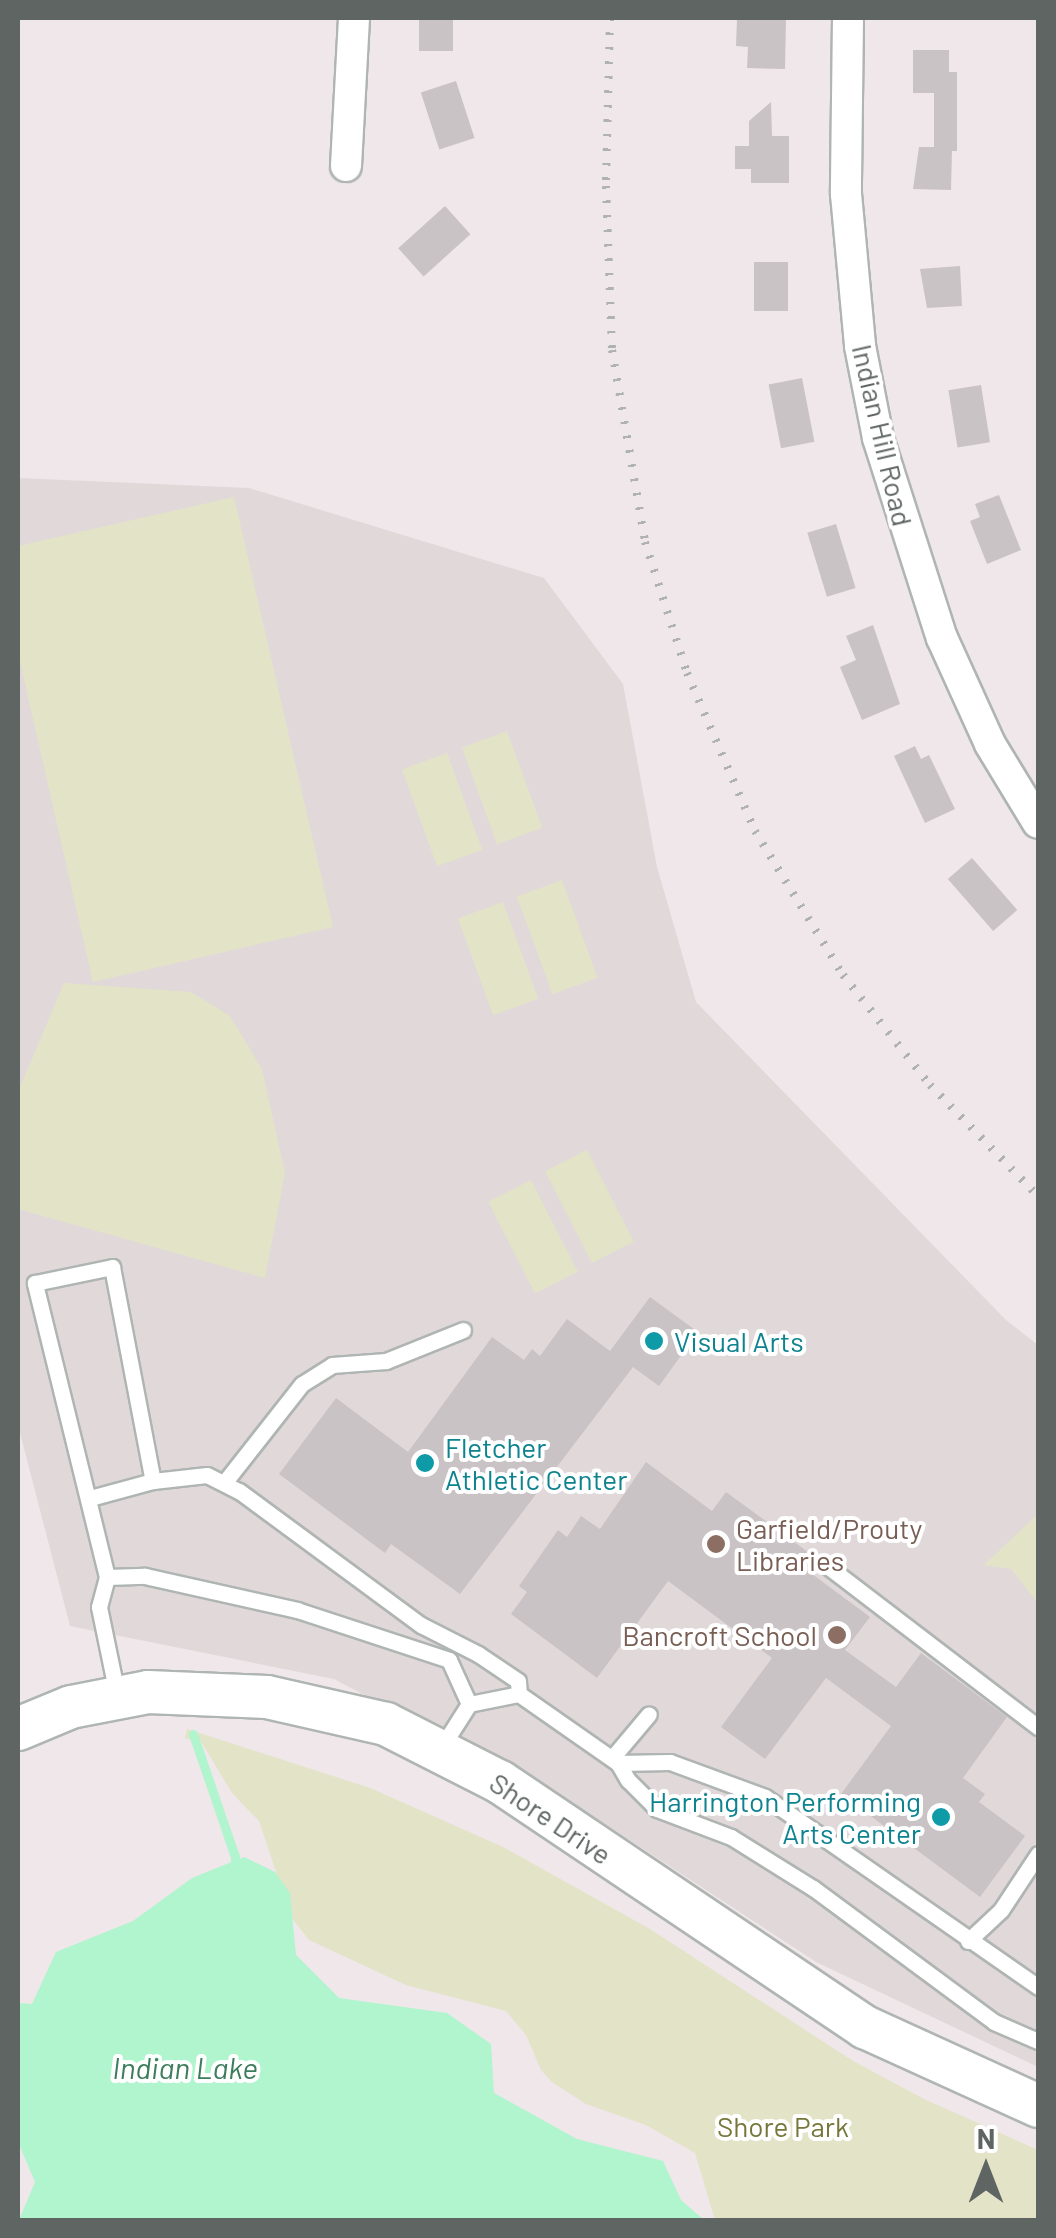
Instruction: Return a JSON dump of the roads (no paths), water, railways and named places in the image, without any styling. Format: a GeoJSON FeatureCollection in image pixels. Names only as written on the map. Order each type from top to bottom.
{"type":"FeatureCollection","features":[{"type":"Feature","properties":{"kind":"main road","name":"Shore Drive"},"geometry":{"type":"LineString","coordinates":[[18,1730],[71,1707],[117,1696],[226,1693],[305,1702],[386,1724],[441,1748],[500,1782],[865,2027],[1038,2106]]}},
{"type":"Feature","properties":{"kind":"street"},"geometry":{"type":"LineString","coordinates":[[346,166],[354,18]]}},
{"type":"Feature","properties":{"kind":"street","name":"Indian Hill Road"},"geometry":{"type":"LineString","coordinates":[[848,18],[846,194],[856,318],[878,438],[942,638],[998,758],[1038,823]]}},
{"type":"Feature","properties":{"kind":"lane"},"geometry":{"type":"LineString","coordinates":[[117,1696],[98,1607],[107,1577],[35,1283],[112,1267],[154,1482]]}},
{"type":"Feature","properties":{"kind":"lane"},"geometry":{"type":"LineString","coordinates":[[224,1484],[302,1384],[332,1365],[386,1360],[463,1330]]}},
{"type":"Feature","properties":{"kind":"lane"},"geometry":{"type":"LineString","coordinates":[[90,1498],[154,1482],[207,1475],[420,1624],[478,1654],[518,1681],[518,1694]]}},
{"type":"Feature","properties":{"kind":"lane"},"geometry":{"type":"LineString","coordinates":[[830,1568],[1038,1727]]}},
{"type":"Feature","properties":{"kind":"lane"},"geometry":{"type":"LineString","coordinates":[[107,1577],[145,1576],[298,1610],[448,1660],[469,1704]]}},
{"type":"Feature","properties":{"kind":"lane"},"geometry":{"type":"LineString","coordinates":[[441,1748],[469,1704],[518,1694],[615,1761],[658,1809],[731,1837],[813,1888],[994,2022],[1038,2040]]}},
{"type":"Feature","properties":{"kind":"lane"},"geometry":{"type":"LineString","coordinates":[[615,1761],[649,1714]]}},
{"type":"Feature","properties":{"kind":"lane"},"geometry":{"type":"LineString","coordinates":[[615,1761],[670,1762],[765,1797],[1038,1987]]}},
{"type":"Feature","properties":{"kind":"lane"},"geometry":{"type":"LineString","coordinates":[[968,1941],[1001,1910],[1038,1854]]}},
{"type":"Feature","properties":{"kind":"water","name":"Indian Lake"},"geometry":{"type":"Polygon","coordinates":[[[244,1857],[275,1872],[290,1893],[296,1955],[339,1998],[447,2013],[491,2044],[494,2093],[577,2139],[663,2161],[681,2200],[704,2220],[19,2220],[35,2182],[18,2142],[18,2003],[32,2004],[56,1952],[133,1921],[192,1878],[244,1857]]]}},
{"type":"Feature","properties":{"kind":"waterway"},"geometry":{"type":"LineString","coordinates":[[193,1734],[235,1857],[235,1869]]}},
{"type":"Feature","properties":{"kind":"railway"},"geometry":{"type":"LineString","coordinates":[[610,18],[606,186],[612,350],[645,542],[687,673],[755,831],[843,975],[930,1085],[1038,1196]]}},
{"type":"Feature","properties":{"kind":"place","name":"Visual Arts"},"geometry":{"type":"Point","coordinates":[654,1341]}},
{"type":"Feature","properties":{"kind":"place","name":"Fletcher Athletic Center"},"geometry":{"type":"Point","coordinates":[425,1463]}},
{"type":"Feature","properties":{"kind":"place","name":"Garfield/Prouty Libraries"},"geometry":{"type":"Point","coordinates":[716,1544]}},
{"type":"Feature","properties":{"kind":"place","name":"Bancroft School"},"geometry":{"type":"Point","coordinates":[837,1635]}},
{"type":"Feature","properties":{"kind":"place","name":"Harrington Performing Arts Center"},"geometry":{"type":"Point","coordinates":[941,1817]}},
{"type":"Feature","properties":{"kind":"park label","name":"Shore Park"},"geometry":{"type":"Point","coordinates":[783,2126]}}]}
